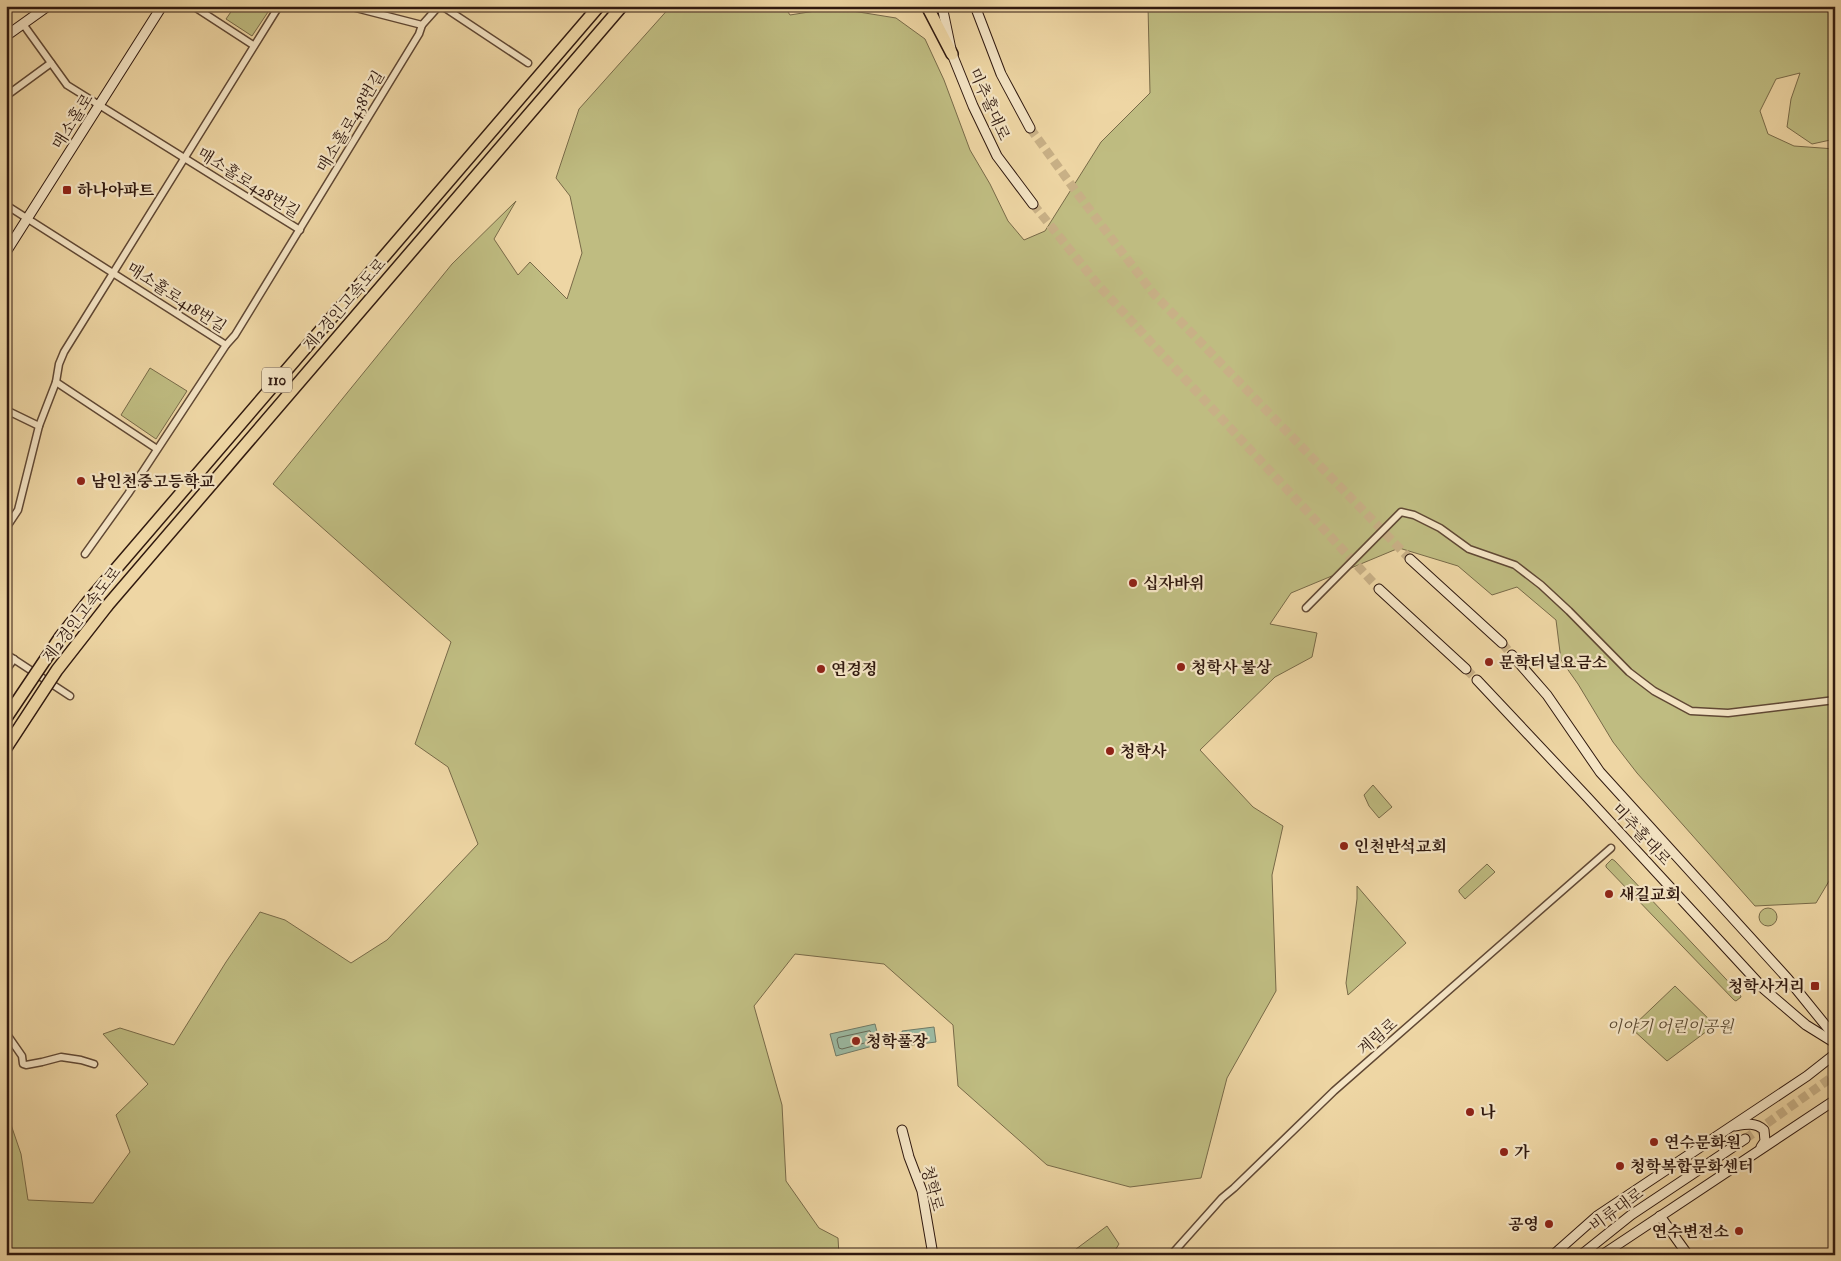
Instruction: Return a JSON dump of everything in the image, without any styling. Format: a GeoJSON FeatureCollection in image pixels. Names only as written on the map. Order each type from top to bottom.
{"type":"FeatureCollection","features":[{"type":"Feature","properties":{"kind":"highway","name":"제2경인고속도로"},"geometry":{"type":"LineString","coordinates":[[6,718],[61,636],[91,598],[599,6]]}},
{"type":"Feature","properties":{"kind":"highway","name":"제2경인고속도로"},"geometry":{"type":"LineString","coordinates":[[6,748],[57,670],[107,606],[622,6]]}},
{"type":"Feature","properties":{"kind":"highway"},"geometry":{"type":"LineString","coordinates":[[926,6],[941,30],[952,54]]}},
{"type":"Feature","properties":{"kind":"main road","name":"매소홀로"},"geometry":{"type":"LineString","coordinates":[[6,252],[162,6]]}},
{"type":"Feature","properties":{"kind":"main road","name":"미추홀대로"},"geometry":{"type":"LineString","coordinates":[[942,6],[952,54],[973,106],[997,156],[1033,204]]}},
{"type":"Feature","properties":{"kind":"main road","name":"미추홀대로"},"geometry":{"type":"LineString","coordinates":[[975,6],[1001,74],[1030,128]]}},
{"type":"Feature","properties":{"kind":"main road"},"geometry":{"type":"LineString","coordinates":[[6,36],[43,8]]}},
{"type":"Feature","properties":{"kind":"main road"},"geometry":{"type":"LineString","coordinates":[[1410,559],[1502,643]]}},
{"type":"Feature","properties":{"kind":"main road"},"geometry":{"type":"LineString","coordinates":[[1380,589],[1466,669]]}},
{"type":"Feature","properties":{"kind":"main road","name":"미추홀대로"},"geometry":{"type":"LineString","coordinates":[[1512,654],[1547,696],[1600,772],[1788,978],[1835,1037]]}},
{"type":"Feature","properties":{"kind":"main road","name":"미추홀대로"},"geometry":{"type":"LineString","coordinates":[[1477,680],[1588,797],[1764,990],[1806,1025],[1835,1043]]}},
{"type":"Feature","properties":{"kind":"main road"},"geometry":{"type":"LineString","coordinates":[[1553,1255],[1597,1216],[1807,1076],[1835,1054]]}},
{"type":"Feature","properties":{"kind":"main road"},"geometry":{"type":"LineString","coordinates":[[1602,1255],[1835,1100]]}},
{"type":"Feature","properties":{"kind":"main road"},"geometry":{"type":"LineString","coordinates":[[1729,1127],[1751,1124],[1758,1125],[1764,1130],[1765,1142],[1757,1151]]}},
{"type":"Feature","properties":{"kind":"main road","name":"청학로"},"geometry":{"type":"LineString","coordinates":[[902,1130],[907,1151],[922,1191],[933,1255]]}},
{"type":"Feature","properties":{"kind":"main road","name":"비류대로"},"geometry":{"type":"LineString","coordinates":[[1581,1255],[1631,1215],[1745,1139]]}},
{"type":"Feature","properties":{"kind":"main road"},"geometry":{"type":"LineString","coordinates":[[1660,1216],[1685,1254]]}},
{"type":"Feature","properties":{"kind":"street"},"geometry":{"type":"LineString","coordinates":[[193,6],[253,45]]}},
{"type":"Feature","properties":{"kind":"street","name":"매소홀로428번길"},"geometry":{"type":"LineString","coordinates":[[184,157],[278,6]]}},
{"type":"Feature","properties":{"kind":"street"},"geometry":{"type":"LineString","coordinates":[[348,6],[422,25]]}},
{"type":"Feature","properties":{"kind":"street"},"geometry":{"type":"LineString","coordinates":[[440,6],[528,63]]}},
{"type":"Feature","properties":{"kind":"street","name":"매소홀로438번길"},"geometry":{"type":"LineString","coordinates":[[85,554],[128,494],[226,345],[235,335],[419,34],[422,25],[440,6]]}},
{"type":"Feature","properties":{"kind":"street","name":"매소홀로428번길"},"geometry":{"type":"LineString","coordinates":[[22,24],[68,85],[300,230]]}},
{"type":"Feature","properties":{"kind":"street"},"geometry":{"type":"LineString","coordinates":[[6,96],[51,63]]}},
{"type":"Feature","properties":{"kind":"street"},"geometry":{"type":"LineString","coordinates":[[113,272],[184,157]]}},
{"type":"Feature","properties":{"kind":"street","name":"매소홀로418번길"},"geometry":{"type":"LineString","coordinates":[[6,204],[226,345]]}},
{"type":"Feature","properties":{"kind":"street","name":"매소홀로418번길"},"geometry":{"type":"LineString","coordinates":[[6,528],[18,510],[39,426],[56,382],[59,364],[64,352],[113,272]]}},
{"type":"Feature","properties":{"kind":"street"},"geometry":{"type":"LineString","coordinates":[[56,382],[157,449]]}},
{"type":"Feature","properties":{"kind":"street"},"geometry":{"type":"LineString","coordinates":[[6,410],[39,426]]}},
{"type":"Feature","properties":{"kind":"street"},"geometry":{"type":"LineString","coordinates":[[1306,608],[1401,512],[1414,515],[1440,528],[1469,549],[1515,564],[1569,611],[1629,672],[1654,691],[1691,711],[1728,713],[1835,700]]}},
{"type":"Feature","properties":{"kind":"street"},"geometry":{"type":"LineString","coordinates":[[6,654],[70,696]]}},
{"type":"Feature","properties":{"kind":"street"},"geometry":{"type":"LineString","coordinates":[[6,670],[14,659]]}},
{"type":"Feature","properties":{"kind":"street","name":"계림로"},"geometry":{"type":"LineString","coordinates":[[1171,1255],[1222,1198],[1334,1091],[1610,848]]}},
{"type":"Feature","properties":{"kind":"street"},"geometry":{"type":"LineString","coordinates":[[6,1033],[22,1056],[23,1064],[42,1062],[61,1056],[94,1064]]}},
{"type":"Feature","properties":{"kind":"green space"},"geometry":{"type":"Polygon","coordinates":[[[235,6],[272,6],[252,36],[226,19],[235,6]]]}},
{"type":"Feature","properties":{"kind":"green space"},"geometry":{"type":"Polygon","coordinates":[[[671,6],[784,6],[790,15],[834,8],[896,18],[925,39],[944,80],[970,150],[990,184],[1008,221],[1024,240],[1045,231],[1101,142],[1150,93],[1148,6],[1835,6],[1835,139],[1812,144],[1787,127],[1791,99],[1800,73],[1776,79],[1760,111],[1768,134],[1794,146],[1835,149],[1835,871],[1816,903],[1755,906],[1637,773],[1613,742],[1578,684],[1561,660],[1556,620],[1517,587],[1492,595],[1458,566],[1399,548],[1291,593],[1270,624],[1317,633],[1312,657],[1275,677],[1200,750],[1253,807],[1283,826],[1272,875],[1276,991],[1227,1078],[1201,1178],[1130,1187],[1047,1165],[958,1086],[953,1025],[884,964],[795,954],[754,1006],[782,1105],[786,1181],[819,1228],[838,1238],[839,1255],[523,1255],[516,1251],[516,1255],[6,1255],[6,1110],[21,1154],[28,1200],[93,1203],[130,1152],[116,1115],[148,1084],[103,1034],[120,1028],[174,1045],[260,912],[285,920],[351,963],[387,940],[478,844],[448,767],[415,744],[451,642],[273,484],[452,264],[516,201],[494,239],[518,275],[530,262],[567,299],[582,253],[570,196],[556,178],[579,109],[671,6]]]}},
{"type":"Feature","properties":{"kind":"green space"},"geometry":{"type":"Polygon","coordinates":[[[150,368],[187,391],[156,439],[121,415],[150,368]]]}},
{"type":"Feature","properties":{"kind":"green space"},"geometry":{"type":"Polygon","coordinates":[[[1373,785],[1392,807],[1379,818],[1369,806],[1364,795],[1373,785]]]}},
{"type":"Feature","properties":{"kind":"green space"},"geometry":{"type":"Polygon","coordinates":[[[1612,859],[1741,997],[1736,1001],[1734,1000],[1606,867],[1612,859]]]}},
{"type":"Feature","properties":{"kind":"green space"},"geometry":{"type":"Polygon","coordinates":[[[1487,864],[1495,872],[1465,899],[1459,890],[1487,864]]]}},
{"type":"Feature","properties":{"kind":"green space"},"geometry":{"type":"Polygon","coordinates":[[[1357,886],[1406,943],[1348,995],[1346,983],[1357,886]]]}},
{"type":"Feature","properties":{"kind":"green space"},"geometry":{"type":"Polygon","coordinates":[[[1764,908],[1772,908],[1777,913],[1775,924],[1764,926],[1759,921],[1759,913],[1764,908]]]}},
{"type":"Feature","properties":{"kind":"green space","name":"이야기 어린이공원"},"geometry":{"type":"Polygon","coordinates":[[[1675,986],[1715,1025],[1667,1061],[1631,1028],[1675,986]]]}},
{"type":"Feature","properties":{"kind":"green space"},"geometry":{"type":"Polygon","coordinates":[[[1107,1226],[1119,1244],[1112,1255],[1068,1255],[1107,1226]]]}},
{"type":"Feature","properties":{"kind":"water"},"geometry":{"type":"Polygon","coordinates":[[[875,1024],[880,1044],[836,1056],[830,1034],[875,1024]]]}},
{"type":"Feature","properties":{"kind":"water"},"geometry":{"type":"Polygon","coordinates":[[[934,1027],[936,1042],[904,1046],[902,1031],[934,1027]]]}},
{"type":"Feature","properties":{"kind":"tunnel"},"geometry":{"type":"LineString","coordinates":[[1030,128],[1153,293],[1410,559]]}},
{"type":"Feature","properties":{"kind":"tunnel"},"geometry":{"type":"LineString","coordinates":[[1033,204],[1099,286],[1379,589]]}},
{"type":"Feature","properties":{"kind":"tunnel"},"geometry":{"type":"LineString","coordinates":[[1502,643],[1512,655]]}},
{"type":"Feature","properties":{"kind":"tunnel"},"geometry":{"type":"LineString","coordinates":[[1466,669],[1477,680]]}},
{"type":"Feature","properties":{"kind":"tunnel"},"geometry":{"type":"LineString","coordinates":[[1745,1139],[1835,1075]]}},
{"type":"Feature","properties":{"kind":"place","name":"하나아파트"},"geometry":{"type":"Point","coordinates":[67,190]}},
{"type":"Feature","properties":{"kind":"place","name":"남인천중고등학교"},"geometry":{"type":"Point","coordinates":[81,481]}},
{"type":"Feature","properties":{"kind":"place","name":"십자바위"},"geometry":{"type":"Point","coordinates":[1133,583]}},
{"type":"Feature","properties":{"kind":"place","name":"문학터널요금소"},"geometry":{"type":"Point","coordinates":[1489,662]}},
{"type":"Feature","properties":{"kind":"place","name":"청학사 불상"},"geometry":{"type":"Point","coordinates":[1181,667]}},
{"type":"Feature","properties":{"kind":"place","name":"연경정"},"geometry":{"type":"Point","coordinates":[821,669]}},
{"type":"Feature","properties":{"kind":"place","name":"청학사"},"geometry":{"type":"Point","coordinates":[1110,751]}},
{"type":"Feature","properties":{"kind":"place","name":"인천반석교회"},"geometry":{"type":"Point","coordinates":[1344,846]}},
{"type":"Feature","properties":{"kind":"place","name":"새길교회"},"geometry":{"type":"Point","coordinates":[1609,894]}},
{"type":"Feature","properties":{"kind":"place","name":"청학사거리"},"geometry":{"type":"Point","coordinates":[1815,986]}},
{"type":"Feature","properties":{"kind":"place","name":"청학풀장"},"geometry":{"type":"Point","coordinates":[856,1041]}},
{"type":"Feature","properties":{"kind":"place","name":"나"},"geometry":{"type":"Point","coordinates":[1470,1112]}},
{"type":"Feature","properties":{"kind":"place","name":"연수문화원"},"geometry":{"type":"Point","coordinates":[1654,1142]}},
{"type":"Feature","properties":{"kind":"place","name":"가"},"geometry":{"type":"Point","coordinates":[1504,1152]}},
{"type":"Feature","properties":{"kind":"place","name":"청학복합문화센터"},"geometry":{"type":"Point","coordinates":[1620,1166]}},
{"type":"Feature","properties":{"kind":"place","name":"공영"},"geometry":{"type":"Point","coordinates":[1549,1224]}},
{"type":"Feature","properties":{"kind":"place","name":"연수변전소"},"geometry":{"type":"Point","coordinates":[1739,1231]}}]}
